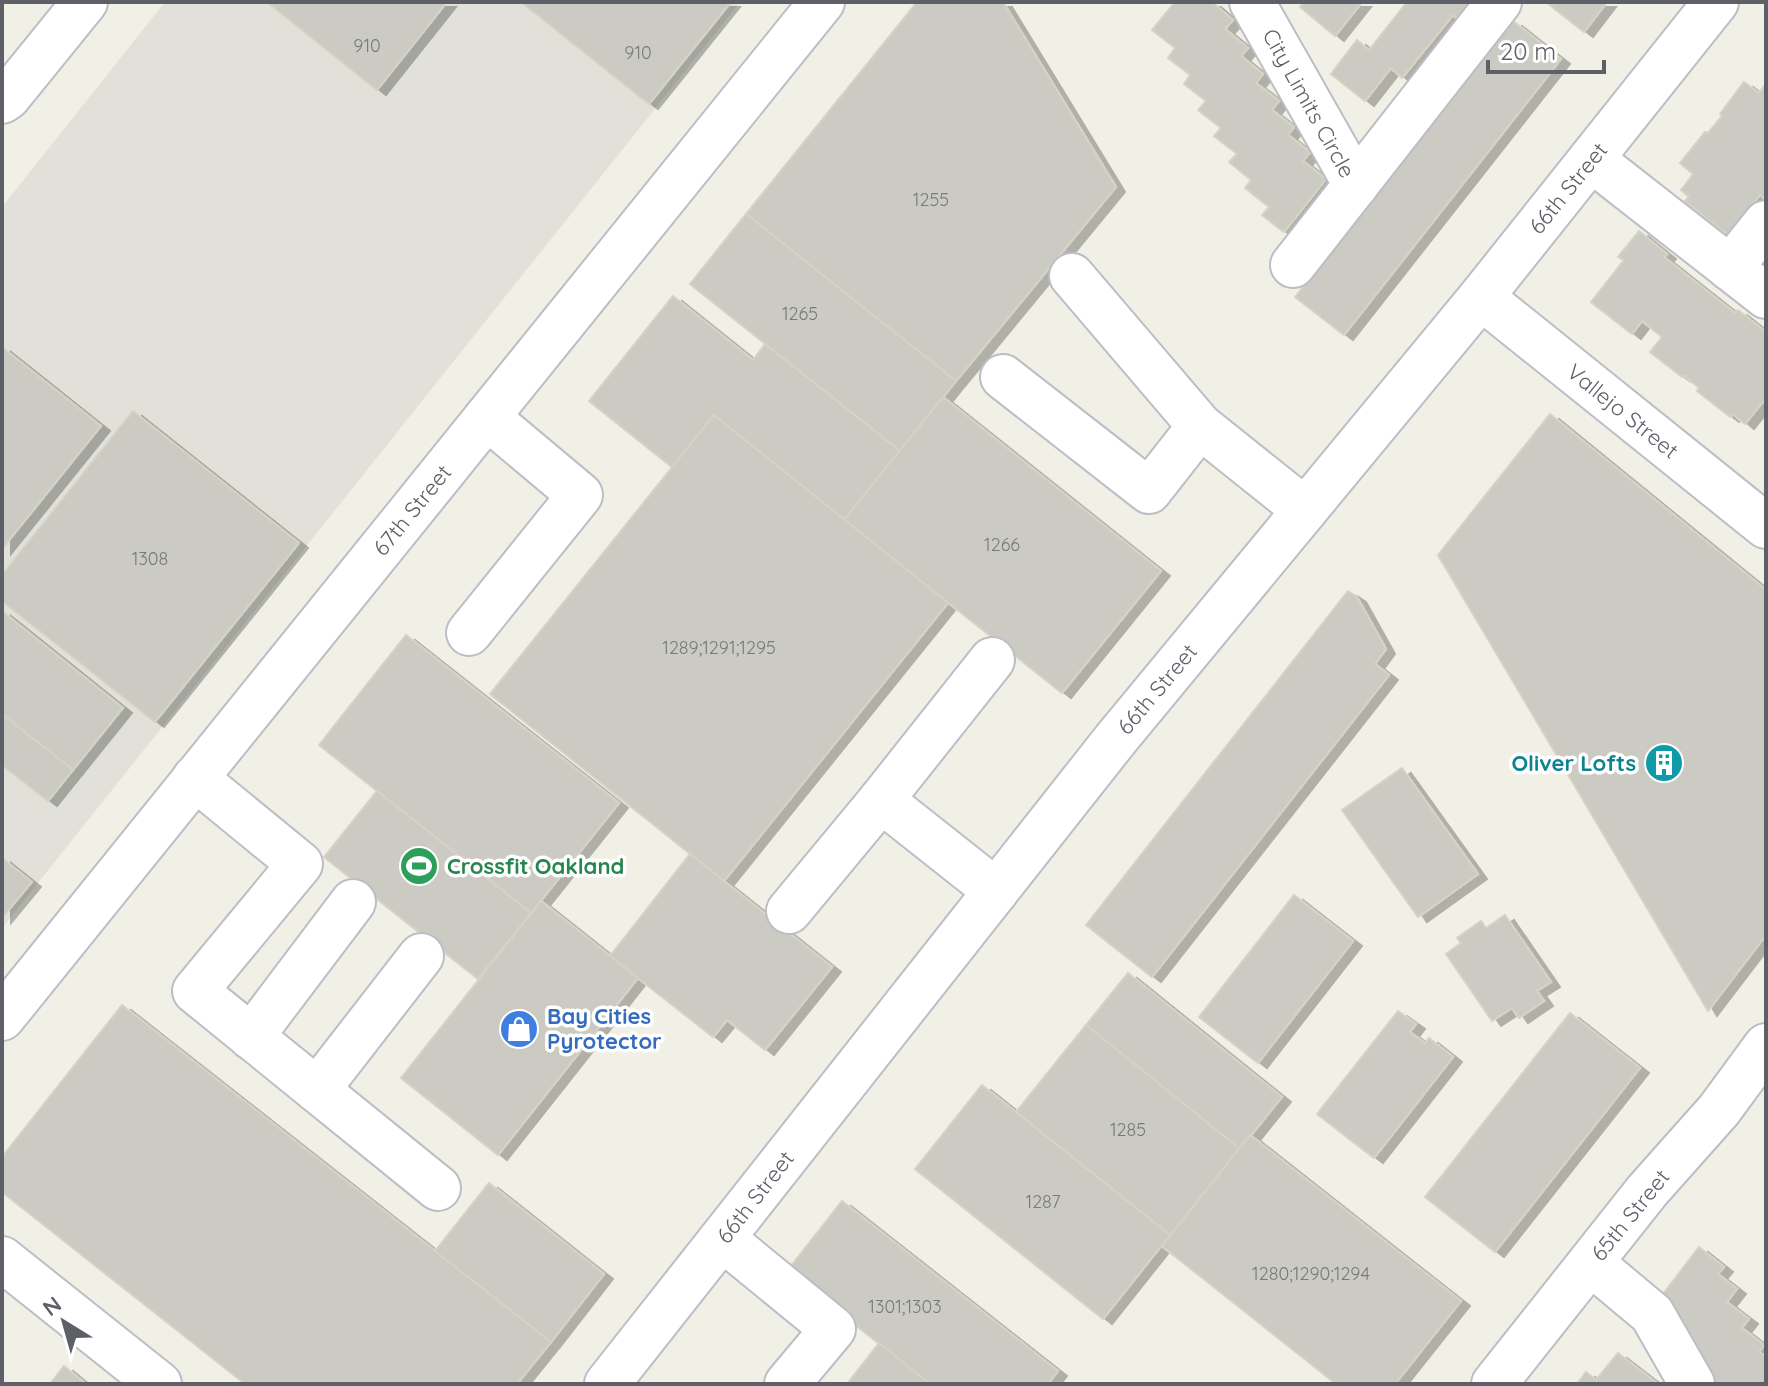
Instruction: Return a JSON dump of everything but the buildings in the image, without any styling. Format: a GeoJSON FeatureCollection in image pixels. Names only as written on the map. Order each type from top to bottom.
{"type":"FeatureCollection","features":[{"type":"Feature","properties":{"kind":"street"},"geometry":{"type":"LineString","coordinates":[[2,101],[85,2]]}},
{"type":"Feature","properties":{"kind":"street","name":"67th Street"},"geometry":{"type":"LineString","coordinates":[[2,1018],[822,2]]}},
{"type":"Feature","properties":{"kind":"street","name":"City Limits Circle"},"geometry":{"type":"LineString","coordinates":[[1293,265],[1499,2]]}},
{"type":"Feature","properties":{"kind":"street","name":"66th Street"},"geometry":{"type":"LineString","coordinates":[[607,1384],[1115,740],[1481,297],[1716,2]]}},
{"type":"Feature","properties":{"kind":"street","name":"City Limits Circle"},"geometry":{"type":"LineString","coordinates":[[1264,8],[1356,185]]}},
{"type":"Feature","properties":{"kind":"street"},"geometry":{"type":"LineString","coordinates":[[1591,159],[1766,296]]}},
{"type":"Feature","properties":{"kind":"street"},"geometry":{"type":"LineString","coordinates":[[1730,268],[1766,223]]}},
{"type":"Feature","properties":{"kind":"street"},"geometry":{"type":"LineString","coordinates":[[1072,276],[1200,426],[1305,510]]}},
{"type":"Feature","properties":{"kind":"street","name":"Vallejo Street"},"geometry":{"type":"LineString","coordinates":[[1481,297],[1766,526]]}},
{"type":"Feature","properties":{"kind":"street"},"geometry":{"type":"LineString","coordinates":[[1003,377],[1149,491],[1200,426]]}},
{"type":"Feature","properties":{"kind":"street"},"geometry":{"type":"LineString","coordinates":[[469,633],[580,495],[487,417]]}},
{"type":"Feature","properties":{"kind":"street"},"geometry":{"type":"LineString","coordinates":[[789,911],[992,660]]}},
{"type":"Feature","properties":{"kind":"street"},"geometry":{"type":"LineString","coordinates":[[195,778],[300,864],[195,991],[438,1188]]}},
{"type":"Feature","properties":{"kind":"street"},"geometry":{"type":"LineString","coordinates":[[881,800],[996,891]]}},
{"type":"Feature","properties":{"kind":"street"},"geometry":{"type":"LineString","coordinates":[[251,1037],[353,902]]}},
{"type":"Feature","properties":{"kind":"street"},"geometry":{"type":"LineString","coordinates":[[317,1090],[421,956]]}},
{"type":"Feature","properties":{"kind":"street","name":"65th Street"},"geometry":{"type":"LineString","coordinates":[[1494,1384],[1647,1191],[1719,1110],[1766,1046]]}},
{"type":"Feature","properties":{"kind":"street"},"geometry":{"type":"LineString","coordinates":[[723,1239],[833,1329],[787,1384]]}},
{"type":"Feature","properties":{"kind":"street"},"geometry":{"type":"LineString","coordinates":[[2,1259],[159,1384]]}},
{"type":"Feature","properties":{"kind":"street"},"geometry":{"type":"LineString","coordinates":[[1591,1263],[1652,1314],[1692,1384]]}},
{"type":"Feature","properties":{"kind":"shaded area"},"geometry":{"type":"Polygon","coordinates":[[[165,2],[740,2],[2,928],[2,207],[165,2]]]}},
{"type":"Feature","properties":{"kind":"place","name":"Oliver Lofts"},"geometry":{"type":"Point","coordinates":[1664,763]}},
{"type":"Feature","properties":{"kind":"place","name":"Crossfit Oakland"},"geometry":{"type":"Point","coordinates":[419,866]}},
{"type":"Feature","properties":{"kind":"place","name":"Bay Cities Pyrotector"},"geometry":{"type":"Point","coordinates":[519,1029]}}]}
